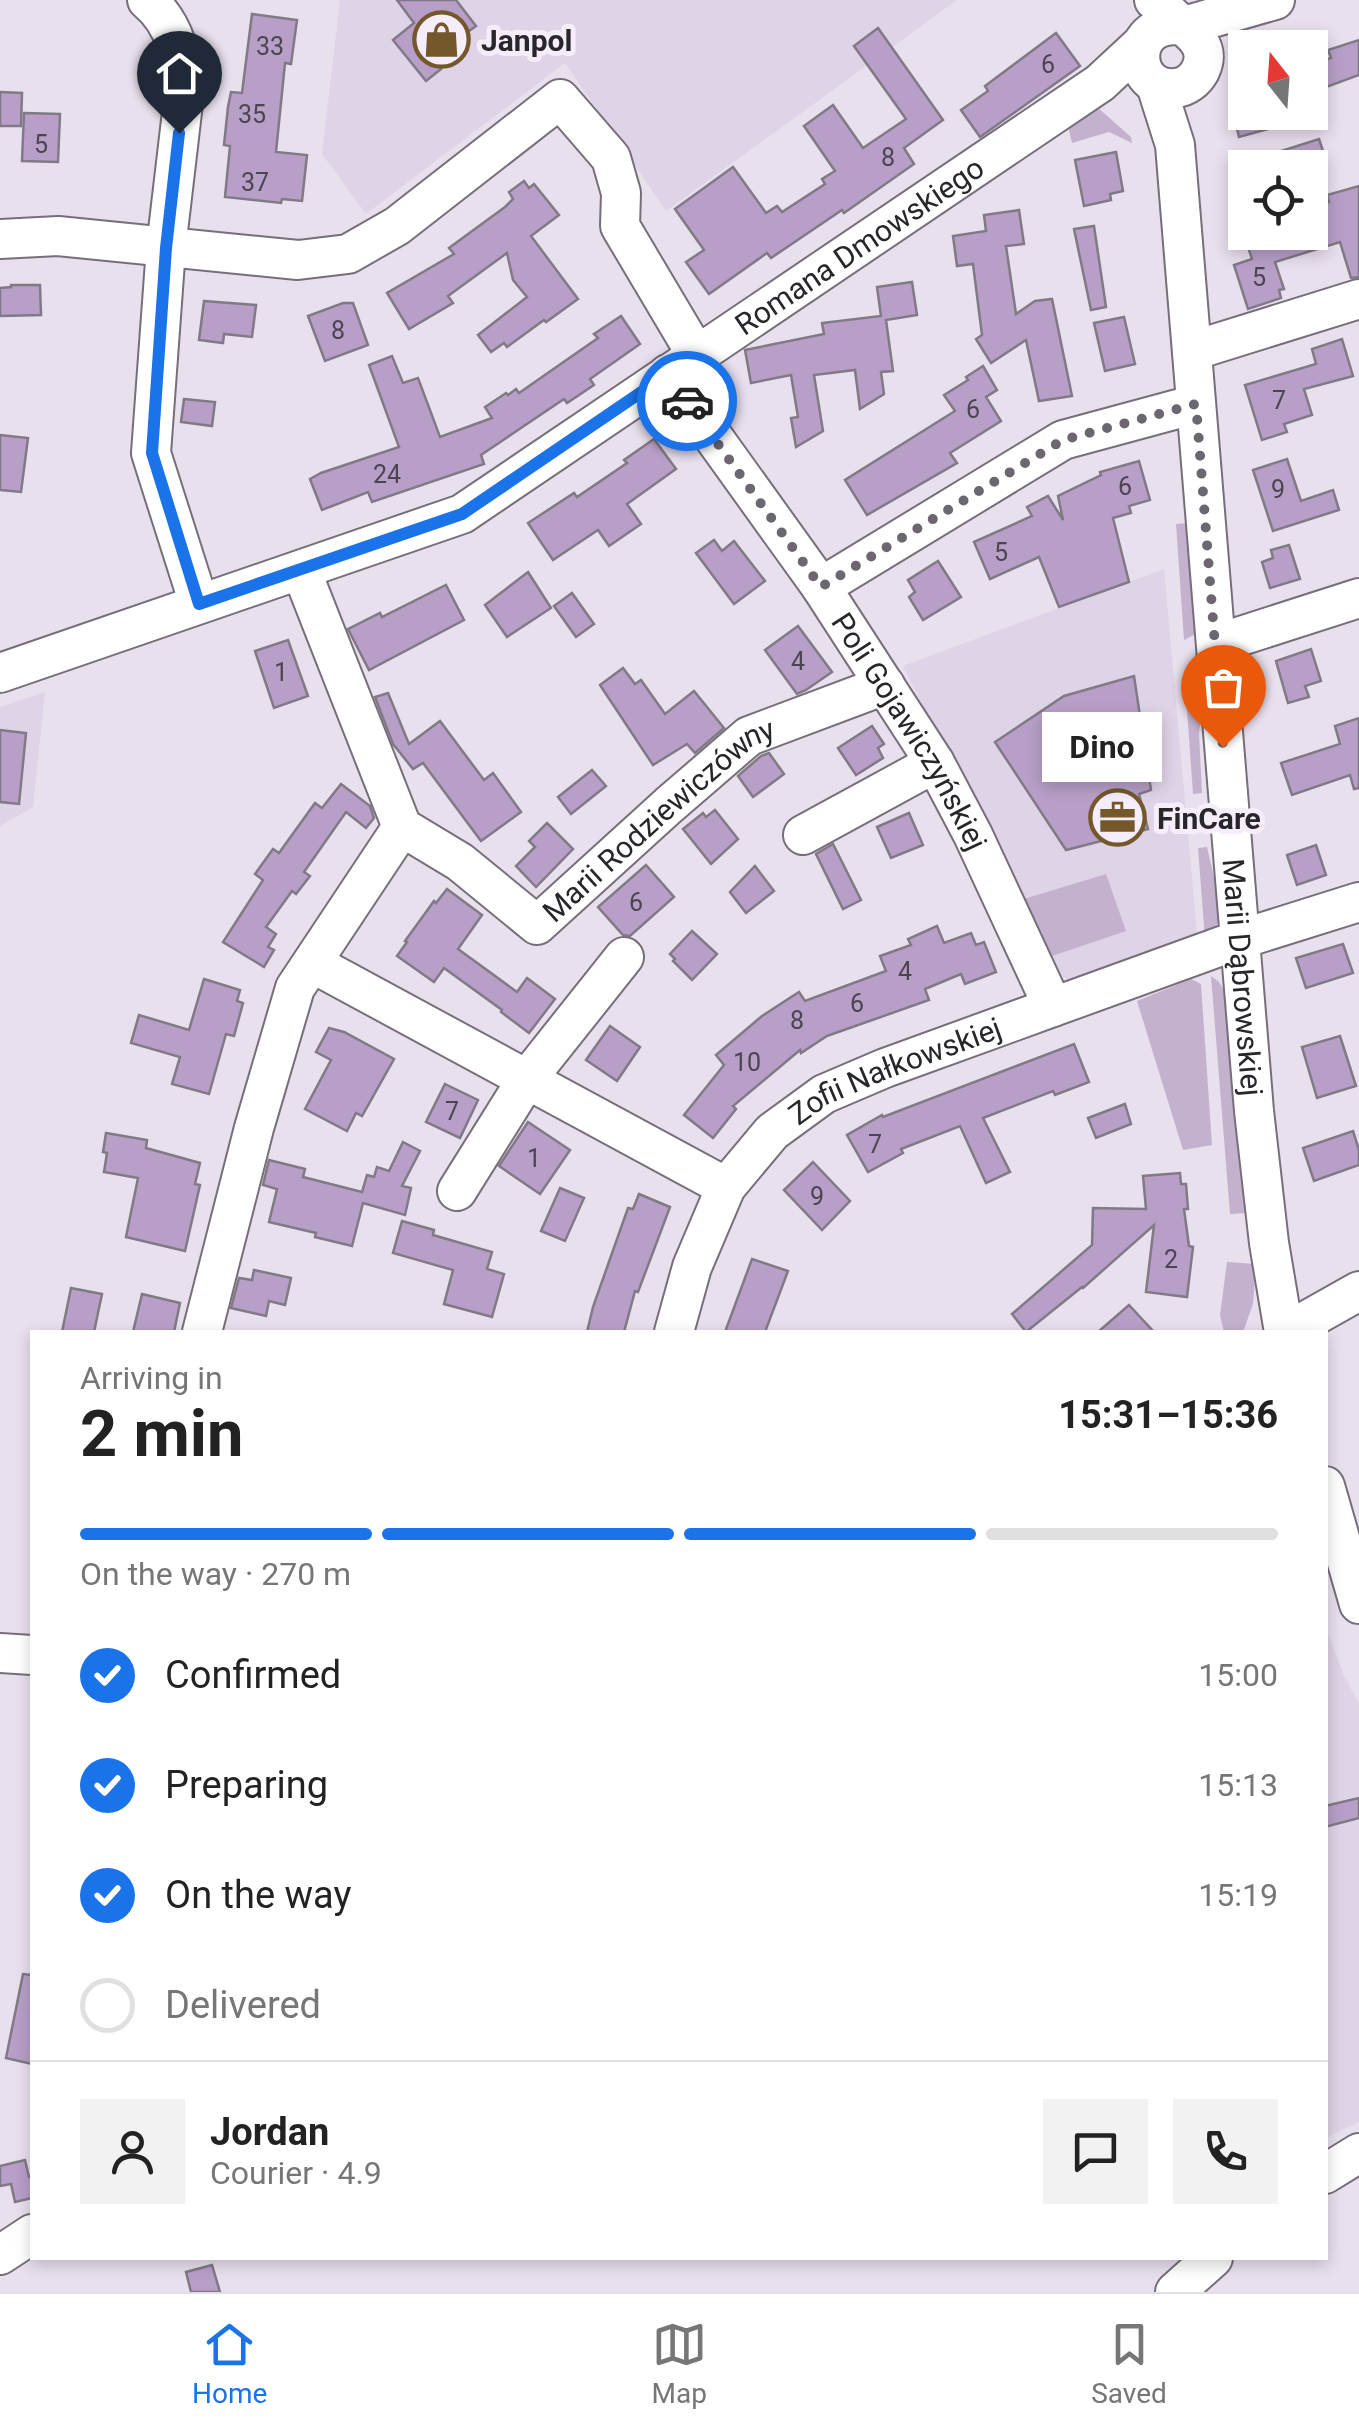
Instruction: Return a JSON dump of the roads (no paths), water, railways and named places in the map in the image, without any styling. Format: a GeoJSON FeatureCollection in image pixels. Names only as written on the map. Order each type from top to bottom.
{"type":"FeatureCollection","features":[{"type":"Feature","properties":{"kind":"street"},"geometry":{"type":"LineString","coordinates":[[148,0],[178,46],[184,72],[166,248],[152,453],[199,604]]}},
{"type":"Feature","properties":{"kind":"street","name":"Marii Dąbrowskiej"},"geometry":{"type":"LineString","coordinates":[[1128,0],[1174,139],[1238,940],[1269,1243],[1285,1330]]}},
{"type":"Feature","properties":{"kind":"street"},"geometry":{"type":"LineString","coordinates":[[1154,0],[1201,42],[1204,55],[1199,72]]}},
{"type":"Feature","properties":{"kind":"street"},"geometry":{"type":"LineString","coordinates":[[1275,0],[1224,40],[1183,87],[1173,88],[1148,68],[1155,29],[1171,24],[1184,26],[1275,0]]}},
{"type":"Feature","properties":{"kind":"street","name":"Romana Dmowskiego"},"geometry":{"type":"LineString","coordinates":[[0,672],[462,514],[1100,83],[1148,68]]}},
{"type":"Feature","properties":{"kind":"street","name":"Marii Dąbrowskiej"},"geometry":{"type":"LineString","coordinates":[[1174,139],[1184,103],[1199,72]]}},
{"type":"Feature","properties":{"kind":"street","name":"Poli Gojawiczyńskiej"},"geometry":{"type":"LineString","coordinates":[[166,248],[298,260],[348,254],[397,226],[560,98],[611,158],[620,192],[620,226],[682,364],[935,763],[1053,1006]]}},
{"type":"Feature","properties":{"kind":"street"},"geometry":{"type":"LineString","coordinates":[[0,238],[58,236],[166,248]]}},
{"type":"Feature","properties":{"kind":"street"},"geometry":{"type":"LineString","coordinates":[[1192,351],[1359,299]]}},
{"type":"Feature","properties":{"kind":"street"},"geometry":{"type":"LineString","coordinates":[[821,587],[1063,440],[1196,404]]}},
{"type":"Feature","properties":{"kind":"street"},"geometry":{"type":"LineString","coordinates":[[203,1330],[295,988],[402,826],[301,570]]}},
{"type":"Feature","properties":{"kind":"street"},"geometry":{"type":"LineString","coordinates":[[1216,644],[1359,598]]}},
{"type":"Feature","properties":{"kind":"street","name":"Marii Rodziewiczówny"},"geometry":{"type":"LineString","coordinates":[[402,826],[460,862],[538,925],[749,736],[885,685]]}},
{"type":"Feature","properties":{"kind":"street"},"geometry":{"type":"LineString","coordinates":[[803,836],[935,763]]}},
{"type":"Feature","properties":{"kind":"street","name":"Zofii Nałkowskiej"},"geometry":{"type":"LineString","coordinates":[[675,1330],[692,1267],[726,1187],[772,1132],[824,1094],[1053,1006],[1359,902]]}},
{"type":"Feature","properties":{"kind":"street"},"geometry":{"type":"LineString","coordinates":[[458,1191],[527,1079],[624,957]]}},
{"type":"Feature","properties":{"kind":"street"},"geometry":{"type":"LineString","coordinates":[[312,963],[726,1187]]}},
{"type":"Feature","properties":{"kind":"street"},"geometry":{"type":"LineString","coordinates":[[1289,1330],[1359,1291]]}},
{"type":"Feature","properties":{"kind":"street"},"geometry":{"type":"LineString","coordinates":[[1328,1506],[1359,1604]]}},
{"type":"Feature","properties":{"kind":"street"},"geometry":{"type":"LineString","coordinates":[[0,1653],[30,1656]]}},
{"type":"Feature","properties":{"kind":"street"},"geometry":{"type":"LineString","coordinates":[[1328,2172],[1359,2154]]}},
{"type":"Feature","properties":{"kind":"street"},"geometry":{"type":"LineString","coordinates":[[0,2255],[30,2235]]}},
{"type":"Feature","properties":{"kind":"street"},"geometry":{"type":"LineString","coordinates":[[1175,2292],[1211,2260]]}},
{"type":"Feature","properties":{"kind":"place","name":"Janpol"},"geometry":{"type":"Point","coordinates":[442,40]}},
{"type":"Feature","properties":{"kind":"place","name":"Dino"},"geometry":{"type":"Point","coordinates":[1223,747]}},
{"type":"Feature","properties":{"kind":"place","name":"FinCare"},"geometry":{"type":"Point","coordinates":[1118,818]}}]}
